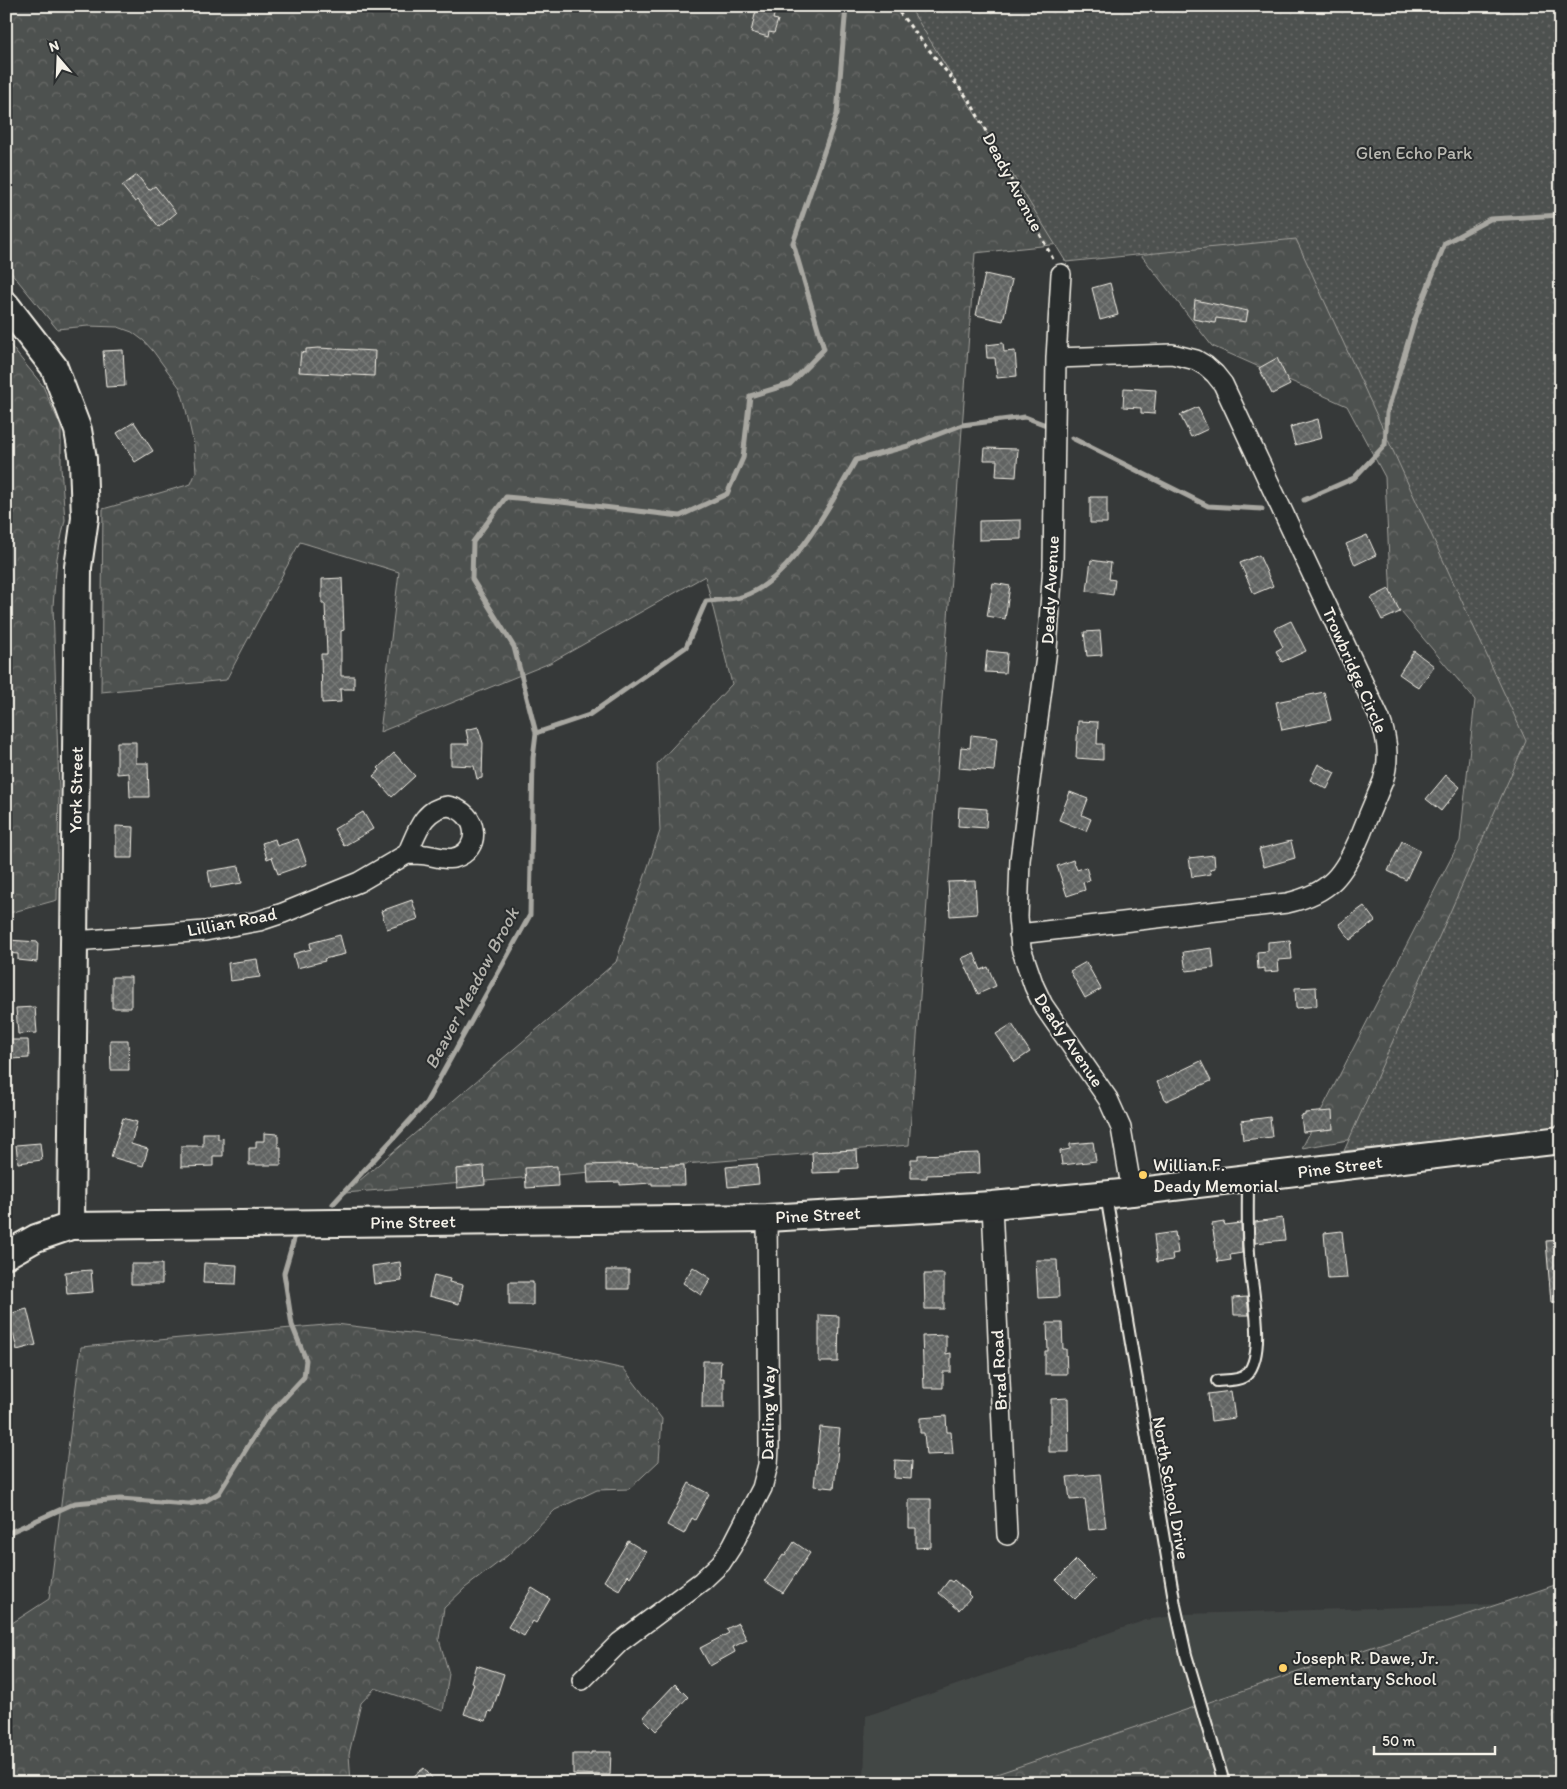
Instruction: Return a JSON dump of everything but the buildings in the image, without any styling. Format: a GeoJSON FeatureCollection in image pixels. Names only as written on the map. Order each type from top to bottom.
{"type":"FeatureCollection","features":[{"type":"Feature","properties":{"kind":"street","name":"Deady Avenue"},"geometry":{"type":"LineString","coordinates":[[1061,274],[1056,358],[1053,566],[1047,649],[1020,860],[1017,898],[1019,934],[1026,966],[1044,1005],[1099,1084],[1114,1112],[1125,1144],[1132,1192]]}},
{"type":"Feature","properties":{"kind":"street","name":"York Street"},"geometry":{"type":"LineString","coordinates":[[6,305],[54,367],[78,430],[84,459],[85,518],[78,567],[71,1226]]}},
{"type":"Feature","properties":{"kind":"street","name":"Trowbridge Circle"},"geometry":{"type":"LineString","coordinates":[[1019,934],[1286,903],[1310,896],[1338,878],[1351,859],[1383,781],[1389,753],[1380,719],[1223,384],[1216,374],[1196,360],[1172,354],[1056,358]]}},
{"type":"Feature","properties":{"kind":"street","name":"Lillian Road"},"geometry":{"type":"LineString","coordinates":[[75,941],[206,931],[259,921],[359,882],[407,854]]}},
{"type":"Feature","properties":{"kind":"street","name":"Pine Street"},"geometry":{"type":"LineString","coordinates":[[71,1226],[767,1218],[992,1205],[1132,1192],[1561,1140]]}},
{"type":"Feature","properties":{"kind":"street","name":"Brad Road"},"geometry":{"type":"LineString","coordinates":[[992,1205],[1007,1535]]}},
{"type":"Feature","properties":{"kind":"street","name":"Darling Way"},"geometry":{"type":"LineString","coordinates":[[582,1680],[620,1642],[712,1573],[732,1546],[762,1488],[768,1465],[769,1447],[767,1218]]}},
{"type":"Feature","properties":{"kind":"street"},"geometry":{"type":"LineString","coordinates":[[6,1255],[36,1238],[71,1226]]}},
{"type":"Feature","properties":{"kind":"lane"},"geometry":{"type":"LineString","coordinates":[[1217,1381],[1241,1378],[1247,1374],[1256,1354],[1257,1325],[1249,1254],[1248,1178]]}},
{"type":"Feature","properties":{"kind":"lane","name":"North School Drive"},"geometry":{"type":"LineString","coordinates":[[1106,1194],[1175,1605],[1186,1655],[1224,1783]]}},
{"type":"Feature","properties":{"kind":"path","name":"Deady Avenue"},"geometry":{"type":"LineString","coordinates":[[894,6],[970,101],[1061,274]]}},
{"type":"Feature","properties":{"kind":"shaded area","name":"Joseph R. Dawe, Jr. Elementary School"},"geometry":{"type":"Polygon","coordinates":[[[1561,1602],[1561,1783],[864,1783],[866,1716],[1146,1620],[1186,1614],[1561,1602]]]}},
{"type":"Feature","properties":{"kind":"green space"},"geometry":{"type":"Polygon","coordinates":[[[6,6],[1561,6],[1561,1103],[1302,1148],[1460,841],[1475,700],[1391,600],[1385,477],[1347,406],[1212,346],[1127,237],[975,253],[909,1145],[345,1193],[616,962],[660,831],[657,764],[732,684],[705,576],[550,663],[380,732],[399,572],[300,542],[226,680],[101,692],[103,509],[191,484],[196,472],[194,445],[180,388],[144,341],[132,332],[118,327],[88,326],[57,329],[6,266],[6,6]]]}},
{"type":"Feature","properties":{"kind":"green space","name":"Glen Echo Park"},"geometry":{"type":"Polygon","coordinates":[[[909,6],[1484,6],[1484,10],[1501,6],[1561,6],[1561,1129],[1344,1151],[1526,741],[1296,239],[1066,262],[909,6]]]}},
{"type":"Feature","properties":{"kind":"green space"},"geometry":{"type":"Polygon","coordinates":[[[6,340],[43,386],[61,427],[61,467],[65,520],[57,558],[53,606],[59,790],[57,900],[6,914],[6,340]]]}},
{"type":"Feature","properties":{"kind":"green space"},"geometry":{"type":"Polygon","coordinates":[[[336,1324],[476,1341],[552,1353],[624,1369],[662,1419],[659,1461],[629,1489],[597,1490],[555,1510],[507,1556],[465,1588],[444,1608],[439,1639],[449,1674],[443,1711],[375,1688],[361,1703],[349,1754],[351,1783],[6,1783],[6,1627],[49,1599],[81,1347],[336,1324]]]}},
{"type":"Feature","properties":{"kind":"green space"},"geometry":{"type":"Polygon","coordinates":[[[1561,1583],[1561,1783],[970,1783],[1561,1583]]]}},
{"type":"Feature","properties":{"kind":"waterway","name":"Beaver Meadow Brook"},"geometry":{"type":"LineString","coordinates":[[333,1204],[426,1103],[530,915],[533,758],[536,733],[514,647],[472,579],[473,542],[506,497],[680,516],[727,494],[743,458],[750,396],[790,384],[824,349],[793,243],[837,114],[846,6]]}},
{"type":"Feature","properties":{"kind":"waterway"},"geometry":{"type":"LineString","coordinates":[[1304,500],[1354,478],[1385,445],[1387,413],[1414,322],[1445,243],[1490,219],[1561,215]]}},
{"type":"Feature","properties":{"kind":"waterway"},"geometry":{"type":"LineString","coordinates":[[536,733],[589,715],[686,647],[706,601],[744,596],[761,587],[778,574],[809,538],[856,460],[908,446],[962,425],[1025,417],[1046,425]]}},
{"type":"Feature","properties":{"kind":"waterway"},"geometry":{"type":"LineString","coordinates":[[1072,438],[1208,506],[1262,509]]}},
{"type":"Feature","properties":{"kind":"waterway","name":"Beaver Meadow Brook"},"geometry":{"type":"LineString","coordinates":[[6,1534],[75,1503],[120,1499],[189,1504],[205,1501],[219,1493],[265,1419],[304,1377],[306,1360],[292,1325],[284,1273],[294,1239]]}},
{"type":"Feature","properties":{"kind":"place","name":"Willian F. Deady Memorial"},"geometry":{"type":"Point","coordinates":[1143,1175]}},
{"type":"Feature","properties":{"kind":"place","name":"Joseph R. Dawe, Jr. Elementary School"},"geometry":{"type":"Point","coordinates":[1283,1668]}}]}
